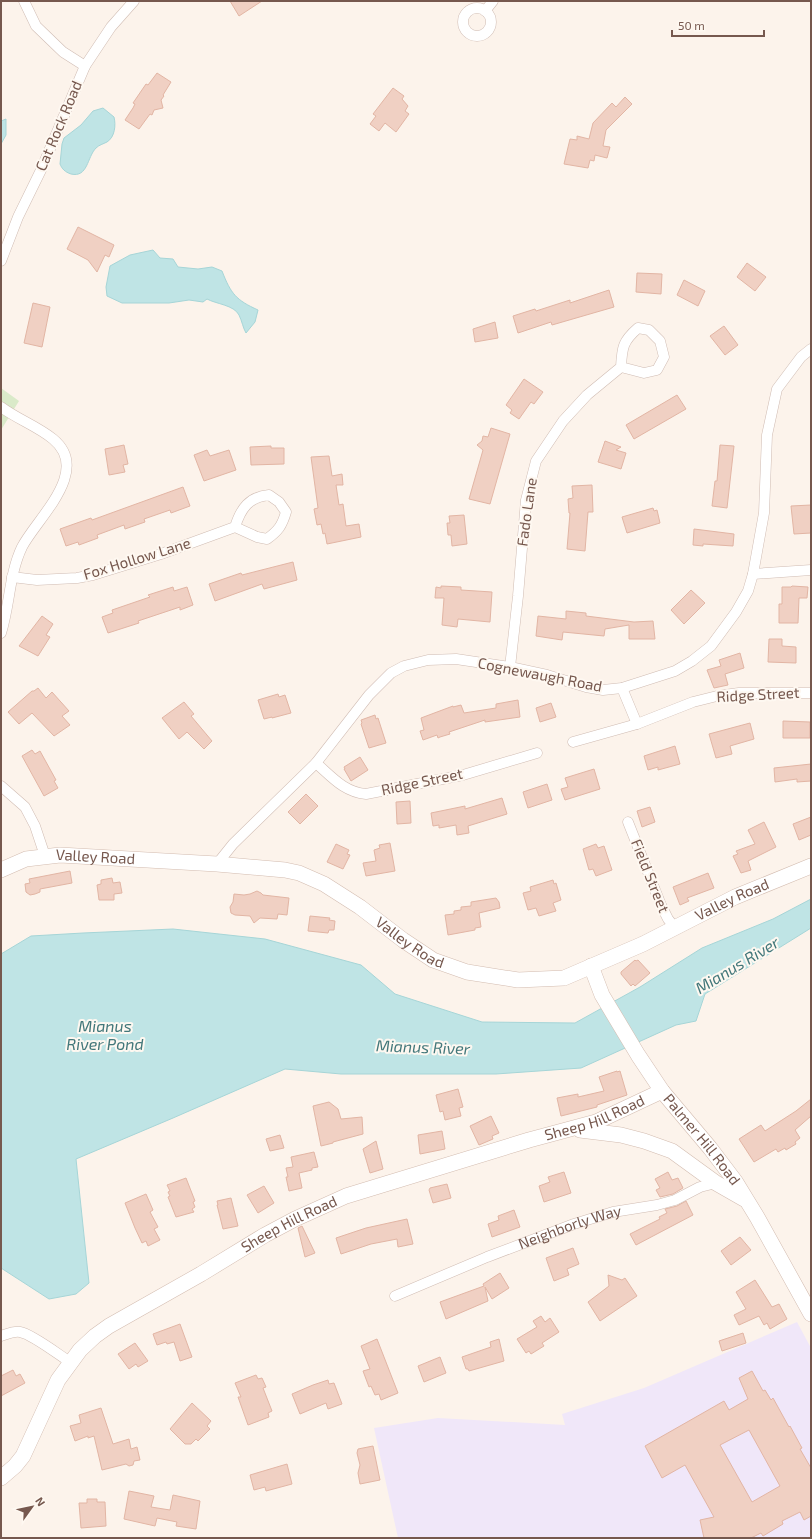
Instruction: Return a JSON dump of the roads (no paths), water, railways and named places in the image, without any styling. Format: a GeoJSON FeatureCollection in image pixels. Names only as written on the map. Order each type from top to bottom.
{"type":"FeatureCollection","features":[{"type":"Feature","properties":{"kind":"street"},"geometry":{"type":"LineString","coordinates":[[24,1],[36,26],[63,52],[85,66]]}},
{"type":"Feature","properties":{"kind":"street","name":"Cat Rock Road"},"geometry":{"type":"LineString","coordinates":[[1,261],[18,217],[44,163],[85,66],[111,27],[134,1]]}},
{"type":"Feature","properties":{"kind":"street"},"geometry":{"type":"LineString","coordinates":[[485,11],[493,1]]}},
{"type":"Feature","properties":{"kind":"street"},"geometry":{"type":"LineString","coordinates":[[638,328],[649,330],[660,341],[664,357],[657,370],[644,373],[621,367],[622,350],[627,338],[638,328]]}},
{"type":"Feature","properties":{"kind":"street","name":"Cognewaugh Road"},"geometry":{"type":"LineString","coordinates":[[217,864],[233,844],[316,762],[369,695],[391,673],[404,666],[428,660],[456,659],[510,667],[603,690],[622,688],[675,671],[692,661],[711,646],[736,612],[748,591],[753,574],[764,513],[767,435],[777,389],[801,357],[811,349]]}},
{"type":"Feature","properties":{"kind":"street","name":"Fado Lane"},"geometry":{"type":"LineString","coordinates":[[510,667],[526,500],[536,461],[563,422],[587,395],[621,367]]}},
{"type":"Feature","properties":{"kind":"street"},"geometry":{"type":"LineString","coordinates":[[1,407],[54,440],[63,453],[65,460],[65,478],[63,484],[52,503],[25,542],[17,559],[1,633]]}},
{"type":"Feature","properties":{"kind":"street"},"geometry":{"type":"LineString","coordinates":[[270,495],[279,502],[286,512],[278,531],[267,539],[257,537],[235,527],[239,514],[248,502],[260,496],[270,495]]}},
{"type":"Feature","properties":{"kind":"street","name":"Fox Hollow Lane"},"geometry":{"type":"LineString","coordinates":[[12,577],[37,580],[77,578],[93,575],[161,554],[235,527]]}},
{"type":"Feature","properties":{"kind":"street"},"geometry":{"type":"LineString","coordinates":[[753,574],[811,570]]}},
{"type":"Feature","properties":{"kind":"street"},"geometry":{"type":"LineString","coordinates":[[622,688],[637,724]]}},
{"type":"Feature","properties":{"kind":"street","name":"Ridge Street"},"geometry":{"type":"LineString","coordinates":[[573,742],[637,724],[693,702],[717,696],[739,693],[811,693]]}},
{"type":"Feature","properties":{"kind":"street","name":"Ridge Street"},"geometry":{"type":"LineString","coordinates":[[316,762],[343,787],[355,793],[366,794],[464,775],[537,754]]}},
{"type":"Feature","properties":{"kind":"street"},"geometry":{"type":"LineString","coordinates":[[1,786],[25,807],[35,826],[45,856]]}},
{"type":"Feature","properties":{"kind":"street","name":"Field Street"},"geometry":{"type":"LineString","coordinates":[[628,822],[661,904],[668,919],[675,928]]}},
{"type":"Feature","properties":{"kind":"street","name":"Valley Road"},"geometry":{"type":"LineString","coordinates":[[1,870],[26,859],[45,856],[72,855],[217,864],[285,870],[299,873],[324,884],[360,906],[403,940],[433,960],[467,972],[518,980],[564,978],[642,944],[735,897],[811,866]]}},
{"type":"Feature","properties":{"kind":"street","name":"Palmer Hill Road"},"geometry":{"type":"LineString","coordinates":[[591,966],[602,995],[638,1055],[662,1090],[710,1148],[734,1181],[757,1217],[811,1314]]}},
{"type":"Feature","properties":{"kind":"street","name":"Sheep Hill Road"},"geometry":{"type":"LineString","coordinates":[[1,1478],[16,1466],[23,1456],[58,1380],[70,1362],[94,1336],[109,1326],[266,1235],[301,1216],[346,1196],[596,1122],[662,1090]]}},
{"type":"Feature","properties":{"kind":"street"},"geometry":{"type":"LineString","coordinates":[[571,1129],[621,1135],[672,1151],[716,1183],[746,1200]]}},
{"type":"Feature","properties":{"kind":"street","name":"Neighborly Way"},"geometry":{"type":"LineString","coordinates":[[394,1296],[487,1257],[574,1224],[613,1212],[657,1206],[675,1200],[700,1187],[716,1183]]}},
{"type":"Feature","properties":{"kind":"street"},"geometry":{"type":"LineString","coordinates":[[1,1336],[9,1333],[20,1332],[70,1362]]}},
{"type":"Feature","properties":{"kind":"water"},"geometry":{"type":"Polygon","coordinates":[[[103,108],[114,117],[115,127],[112,137],[110,140],[96,148],[81,173],[71,174],[67,172],[60,164],[64,138],[81,125],[93,111],[103,108]]]}},
{"type":"Feature","properties":{"kind":"water"},"geometry":{"type":"Polygon","coordinates":[[[6,119],[6,135],[1,144],[1,121],[6,119]]]}},
{"type":"Feature","properties":{"kind":"water"},"geometry":{"type":"Polygon","coordinates":[[[153,250],[160,258],[173,259],[178,267],[198,269],[212,267],[222,271],[228,285],[235,295],[244,303],[258,310],[255,322],[246,333],[237,312],[229,307],[207,299],[203,302],[189,300],[169,303],[122,303],[107,296],[106,287],[110,266],[130,255],[153,250]]]}},
{"type":"Feature","properties":{"kind":"water","name":"Mianus River Pond"},"geometry":{"type":"Polygon","coordinates":[[[811,899],[811,928],[705,994],[696,1021],[676,1025],[581,1068],[496,1074],[341,1074],[285,1069],[76,1159],[89,1283],[76,1294],[49,1299],[1,1268],[1,954],[31,936],[173,929],[265,939],[361,965],[395,994],[482,1022],[575,1023],[640,987],[702,948],[773,919],[811,899]]]}},
{"type":"Feature","properties":{"kind":"water label","name":"Mianus River"},"geometry":{"type":"Point","coordinates":[737,965]}},
{"type":"Feature","properties":{"kind":"water label","name":"Mianus River"},"geometry":{"type":"Point","coordinates":[423,1047]}}]}
